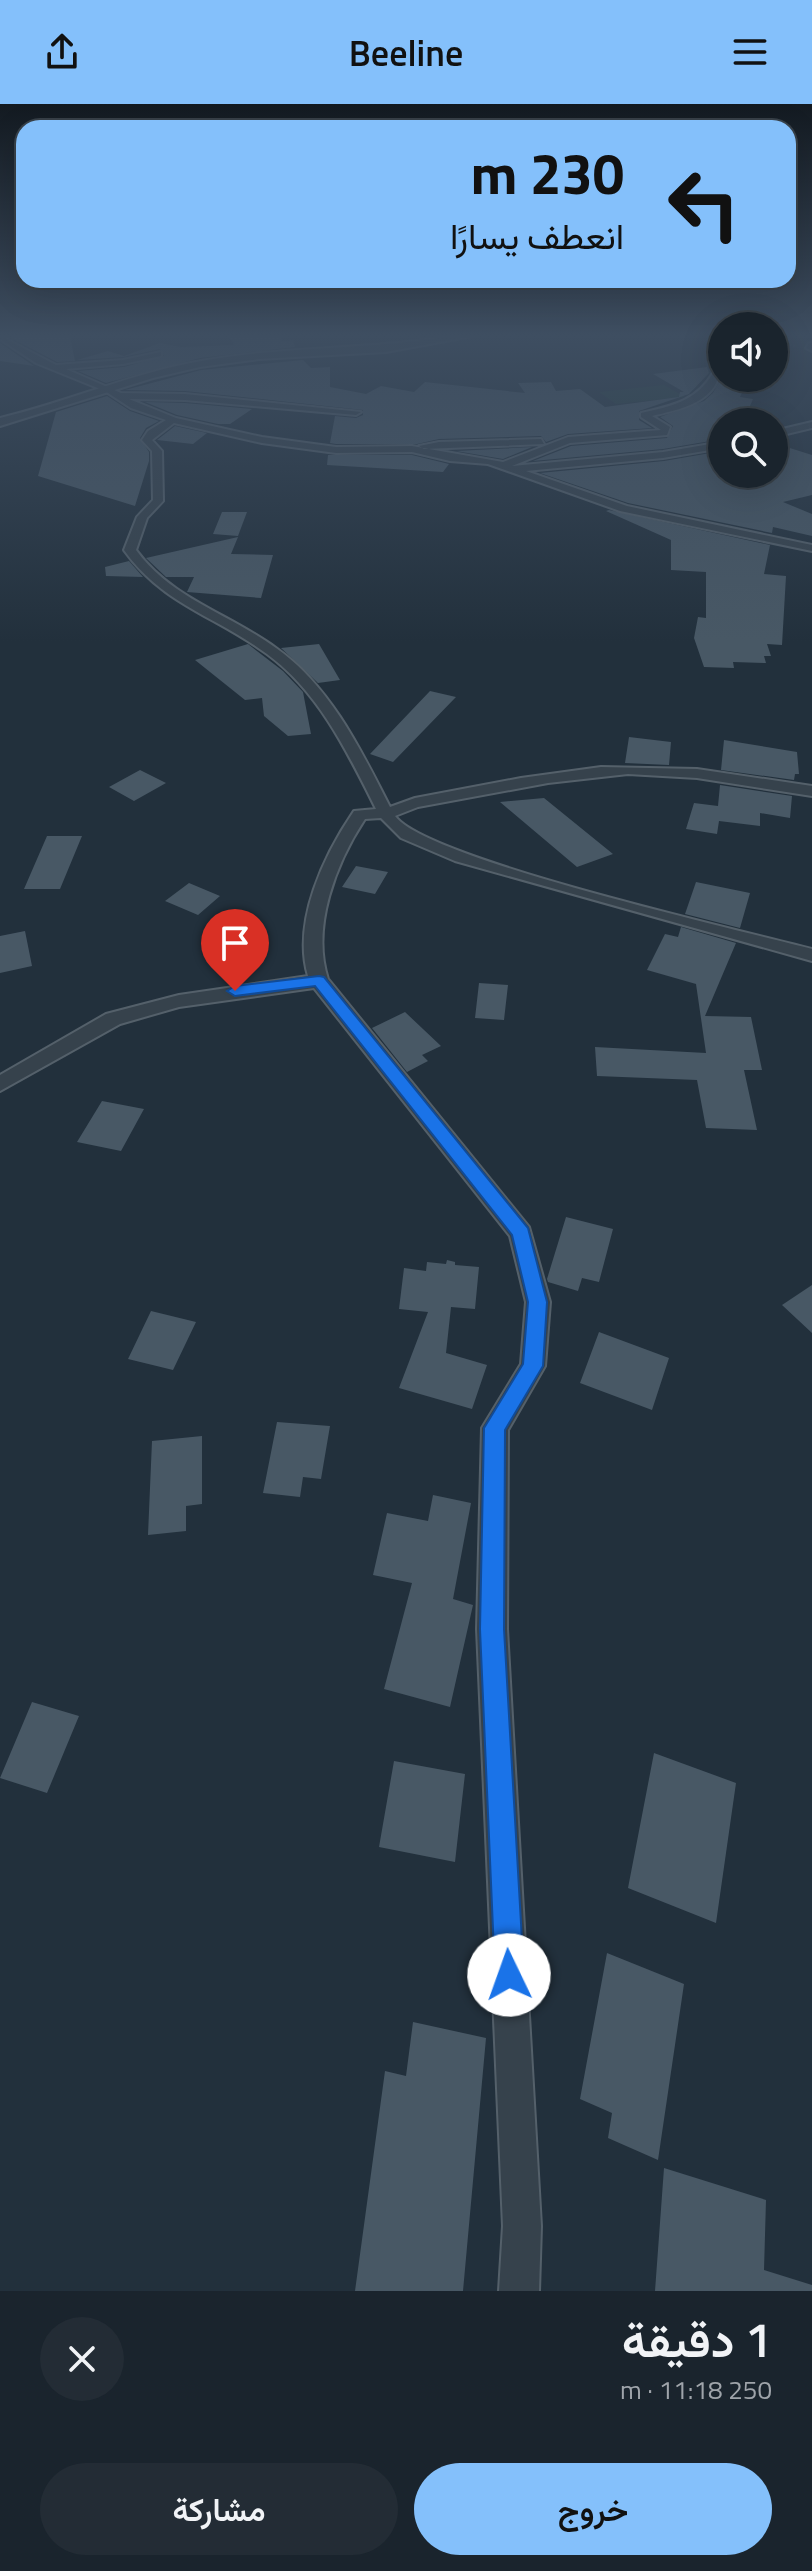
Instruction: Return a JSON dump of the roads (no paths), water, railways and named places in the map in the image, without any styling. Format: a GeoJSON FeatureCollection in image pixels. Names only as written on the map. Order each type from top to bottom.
{"type":"FeatureCollection","features":[{"type":"Feature","properties":{"kind":"street"},"geometry":{"type":"LineString","coordinates":[[148,438],[157,451],[158,501],[142,517],[130,550],[141,569],[169,591],[272,650],[309,686],[360,762],[394,826],[448,853],[565,890],[667,914],[812,955]]}},
{"type":"Feature","properties":{"kind":"street"},"geometry":{"type":"LineString","coordinates":[[262,438],[336,450],[412,449],[465,441],[500,446],[595,438]]}},
{"type":"Feature","properties":{"kind":"street"},"geometry":{"type":"LineString","coordinates":[[509,467],[568,440]]}},
{"type":"Feature","properties":{"kind":"street"},"geometry":{"type":"LineString","coordinates":[[412,449],[509,467],[663,455],[708,447]]}},
{"type":"Feature","properties":{"kind":"street"},"geometry":{"type":"LineString","coordinates":[[509,467],[530,478],[624,509],[812,548]]}},
{"type":"Feature","properties":{"kind":"street"},"geometry":{"type":"LineString","coordinates":[[519,2291],[522,2226],[492,1629],[495,1428],[533,1366],[538,1302],[521,1233],[319,981],[311,947],[329,874],[349,828],[360,814],[388,813],[415,803],[587,772],[628,769],[688,771],[812,791]]}},
{"type":"Feature","properties":{"kind":"street"},"geometry":{"type":"LineString","coordinates":[[0,1084],[113,1019],[179,1001],[319,981]]}}]}
